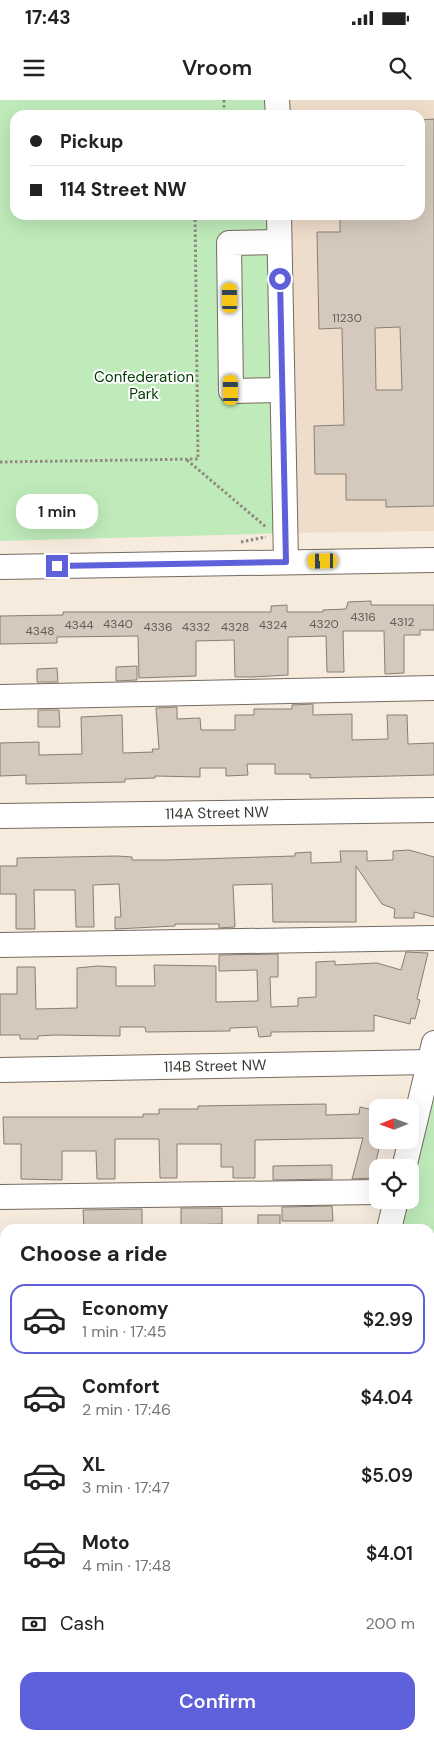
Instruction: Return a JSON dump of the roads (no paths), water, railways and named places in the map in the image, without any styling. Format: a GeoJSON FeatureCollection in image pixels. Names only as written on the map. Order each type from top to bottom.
{"type":"FeatureCollection","features":[{"type":"Feature","properties":{"kind":"street"},"geometry":{"type":"LineString","coordinates":[[279,220],[286,562]]}},
{"type":"Feature","properties":{"kind":"street"},"geometry":{"type":"LineString","coordinates":[[279,242],[229,243],[231,390],[282,390]]}},
{"type":"Feature","properties":{"kind":"street"},"geometry":{"type":"LineString","coordinates":[[0,567],[434,560]]}},
{"type":"Feature","properties":{"kind":"street"},"geometry":{"type":"LineString","coordinates":[[0,697],[434,688]]}},
{"type":"Feature","properties":{"kind":"street","name":"114A Street NW"},"geometry":{"type":"LineString","coordinates":[[0,816],[434,810]]}},
{"type":"Feature","properties":{"kind":"street"},"geometry":{"type":"LineString","coordinates":[[0,945],[434,938]]}},
{"type":"Feature","properties":{"kind":"street"},"geometry":{"type":"LineString","coordinates":[[406,1159],[432,1053]]}},
{"type":"Feature","properties":{"kind":"street","name":"114B Street NW"},"geometry":{"type":"LineString","coordinates":[[0,1070],[432,1053]]}},
{"type":"Feature","properties":{"kind":"street"},"geometry":{"type":"LineString","coordinates":[[0,1197],[369,1192]]}},
{"type":"Feature","properties":{"kind":"street"},"geometry":{"type":"LineString","coordinates":[[390,1224],[394,1209]]}},
{"type":"Feature","properties":{"kind":"park label","name":"Confederation Park"},"geometry":{"type":"Point","coordinates":[144,386]}}]}
